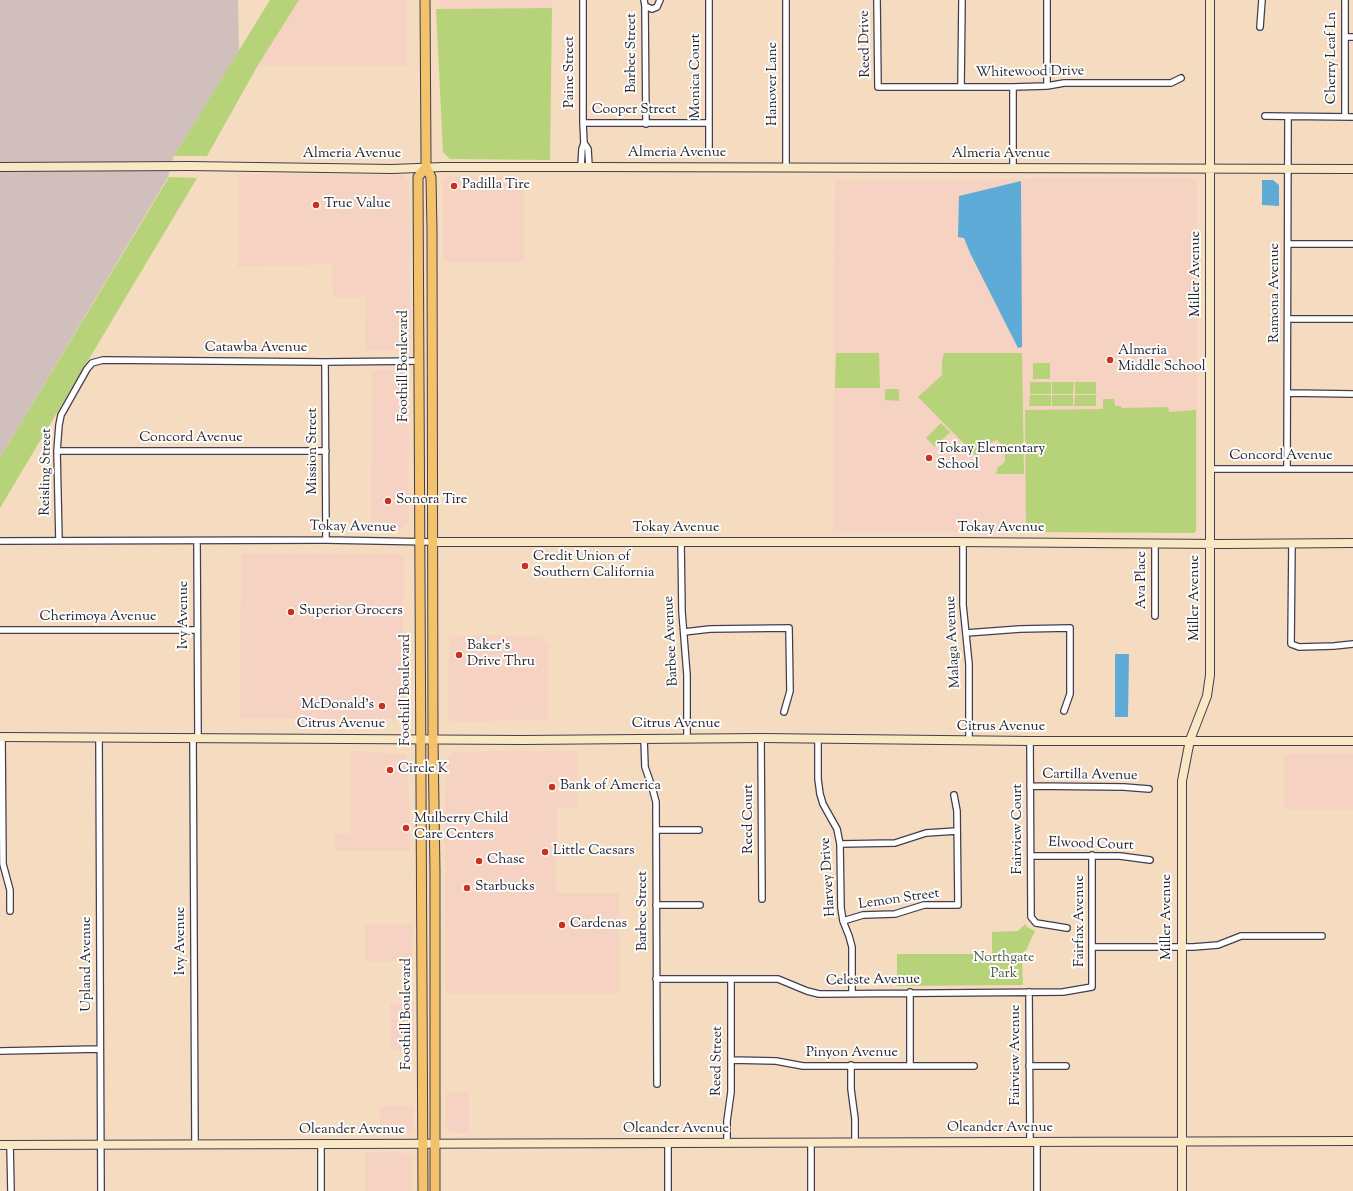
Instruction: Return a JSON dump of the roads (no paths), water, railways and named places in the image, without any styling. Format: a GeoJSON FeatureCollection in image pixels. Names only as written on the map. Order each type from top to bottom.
{"type":"FeatureCollection","features":[{"type":"Feature","properties":{"kind":"main road","name":"Foothill Boulevard"},"geometry":{"type":"LineString","coordinates":[[425,0],[426,167],[431,177],[435,1191]]}},
{"type":"Feature","properties":{"kind":"main road","name":"Foothill Boulevard"},"geometry":{"type":"LineString","coordinates":[[423,1191],[418,177],[426,167]]}},
{"type":"Feature","properties":{"kind":"main road"},"geometry":{"type":"LineString","coordinates":[[422,897],[428,907],[430,957],[435,960]]}},
{"type":"Feature","properties":{"kind":"street","name":"Paine Street"},"geometry":{"type":"LineString","coordinates":[[583,0],[583,123],[584,144],[588,149],[585,167]]}},
{"type":"Feature","properties":{"kind":"street"},"geometry":{"type":"LineString","coordinates":[[644,3],[650,9],[659,5],[660,0]]}},
{"type":"Feature","properties":{"kind":"street","name":"Monica Court"},"geometry":{"type":"LineString","coordinates":[[708,0],[709,151]]}},
{"type":"Feature","properties":{"kind":"street","name":"Hanover Lane"},"geometry":{"type":"LineString","coordinates":[[786,0],[786,167]]}},
{"type":"Feature","properties":{"kind":"street","name":"Reed Drive"},"geometry":{"type":"LineString","coordinates":[[877,0],[878,87]]}},
{"type":"Feature","properties":{"kind":"street"},"geometry":{"type":"LineString","coordinates":[[961,86],[962,0]]}},
{"type":"Feature","properties":{"kind":"street"},"geometry":{"type":"LineString","coordinates":[[1046,86],[1047,0]]}},
{"type":"Feature","properties":{"kind":"street","name":"Miller Avenue"},"geometry":{"type":"LineString","coordinates":[[1182,1191],[1182,781],[1190,740],[1206,696],[1210,675],[1210,0]]}},
{"type":"Feature","properties":{"kind":"street"},"geometry":{"type":"LineString","coordinates":[[1260,27],[1262,0]]}},
{"type":"Feature","properties":{"kind":"street","name":"Cherry Leaf Ln"},"geometry":{"type":"LineString","coordinates":[[1345,0],[1345,117]]}},
{"type":"Feature","properties":{"kind":"street","name":"Barbee Street"},"geometry":{"type":"LineString","coordinates":[[644,3],[646,124]]}},
{"type":"Feature","properties":{"kind":"street"},"geometry":{"type":"LineString","coordinates":[[1345,37],[1353,37]]}},
{"type":"Feature","properties":{"kind":"street","name":"Whitewood Drive"},"geometry":{"type":"LineString","coordinates":[[878,87],[1046,86],[1064,83],[1171,83],[1182,78]]}},
{"type":"Feature","properties":{"kind":"street"},"geometry":{"type":"LineString","coordinates":[[1013,86],[1013,168]]}},
{"type":"Feature","properties":{"kind":"street"},"geometry":{"type":"LineString","coordinates":[[1266,116],[1353,117]]}},
{"type":"Feature","properties":{"kind":"street","name":"Ramona Avenue"},"geometry":{"type":"LineString","coordinates":[[1288,117],[1288,469]]}},
{"type":"Feature","properties":{"kind":"street","name":"Cooper Street"},"geometry":{"type":"LineString","coordinates":[[583,123],[709,123]]}},
{"type":"Feature","properties":{"kind":"street","name":"Almeria Avenue"},"geometry":{"type":"LineString","coordinates":[[0,167],[189,166],[392,169],[426,167],[1353,169]]}},
{"type":"Feature","properties":{"kind":"street"},"geometry":{"type":"LineString","coordinates":[[1288,244],[1353,244]]}},
{"type":"Feature","properties":{"kind":"street"},"geometry":{"type":"LineString","coordinates":[[1288,319],[1353,319]]}},
{"type":"Feature","properties":{"kind":"street","name":"Catawba Avenue"},"geometry":{"type":"LineString","coordinates":[[92,363],[103,360],[325,362],[419,361]]}},
{"type":"Feature","properties":{"kind":"street","name":"Mission Street"},"geometry":{"type":"LineString","coordinates":[[325,362],[326,540]]}},
{"type":"Feature","properties":{"kind":"street","name":"Reisling Street"},"geometry":{"type":"LineString","coordinates":[[59,541],[57,451],[61,415],[86,369],[92,363]]}},
{"type":"Feature","properties":{"kind":"street"},"geometry":{"type":"LineString","coordinates":[[1288,393],[1353,394]]}},
{"type":"Feature","properties":{"kind":"street","name":"Concord Avenue"},"geometry":{"type":"LineString","coordinates":[[57,451],[326,451]]}},
{"type":"Feature","properties":{"kind":"street","name":"Concord Avenue"},"geometry":{"type":"LineString","coordinates":[[1209,468],[1353,469]]}},
{"type":"Feature","properties":{"kind":"street","name":"Tokay Avenue"},"geometry":{"type":"LineString","coordinates":[[0,541],[326,540],[420,542],[1353,543]]}},
{"type":"Feature","properties":{"kind":"street","name":"Ivy Avenue"},"geometry":{"type":"LineString","coordinates":[[195,1144],[197,541]]}},
{"type":"Feature","properties":{"kind":"street","name":"Barbee Avenue"},"geometry":{"type":"LineString","coordinates":[[681,542],[682,612],[687,675],[687,738]]}},
{"type":"Feature","properties":{"kind":"street","name":"Malaga Avenue"},"geometry":{"type":"LineString","coordinates":[[963,542],[963,605],[969,664],[969,740]]}},
{"type":"Feature","properties":{"kind":"street","name":"Ava Place"},"geometry":{"type":"LineString","coordinates":[[1155,543],[1155,616]]}},
{"type":"Feature","properties":{"kind":"street"},"geometry":{"type":"LineString","coordinates":[[1292,543],[1291,644],[1299,647],[1353,644]]}},
{"type":"Feature","properties":{"kind":"street"},"geometry":{"type":"LineString","coordinates":[[684,632],[710,629],[789,628],[790,691],[784,712]]}},
{"type":"Feature","properties":{"kind":"street"},"geometry":{"type":"LineString","coordinates":[[966,632],[1070,628],[1070,694],[1064,711]]}},
{"type":"Feature","properties":{"kind":"street","name":"Cherimoya Avenue"},"geometry":{"type":"LineString","coordinates":[[0,630],[197,630]]}},
{"type":"Feature","properties":{"kind":"street"},"geometry":{"type":"LineString","coordinates":[[1,737],[3,864],[10,890],[10,911]]}},
{"type":"Feature","properties":{"kind":"street","name":"Citrus Avenue"},"geometry":{"type":"LineString","coordinates":[[1,737],[433,739],[818,738],[1030,741],[1353,741]]}},
{"type":"Feature","properties":{"kind":"street","name":"Upland Avenue"},"geometry":{"type":"LineString","coordinates":[[99,737],[101,1191]]}},
{"type":"Feature","properties":{"kind":"street","name":"Barbee Street"},"geometry":{"type":"LineString","coordinates":[[644,738],[645,767],[656,802],[657,1084]]}},
{"type":"Feature","properties":{"kind":"street","name":"Reed Court"},"geometry":{"type":"LineString","coordinates":[[761,738],[762,899]]}},
{"type":"Feature","properties":{"kind":"street","name":"Harvey Drive"},"geometry":{"type":"LineString","coordinates":[[818,738],[818,779],[820,794],[823,804],[837,829],[840,844],[841,908],[843,921],[850,936],[852,948],[852,993]]}},
{"type":"Feature","properties":{"kind":"street","name":"Fairview Court"},"geometry":{"type":"LineString","coordinates":[[1030,741],[1031,917],[1036,923],[1067,928]]}},
{"type":"Feature","properties":{"kind":"street","name":"Cartilla Avenue"},"geometry":{"type":"LineString","coordinates":[[1030,786],[1124,787],[1149,789]]}},
{"type":"Feature","properties":{"kind":"street"},"geometry":{"type":"LineString","coordinates":[[840,844],[895,843],[926,833],[957,832],[957,811],[954,795]]}},
{"type":"Feature","properties":{"kind":"street"},"geometry":{"type":"LineString","coordinates":[[656,830],[699,830]]}},
{"type":"Feature","properties":{"kind":"street","name":"Lemon Street"},"geometry":{"type":"LineString","coordinates":[[843,921],[863,915],[895,914],[924,906],[958,905],[957,832]]}},
{"type":"Feature","properties":{"kind":"street","name":"Elwood Court"},"geometry":{"type":"LineString","coordinates":[[1031,856],[1092,855],[1120,856],[1150,860]]}},
{"type":"Feature","properties":{"kind":"street","name":"Fairfax Avenue"},"geometry":{"type":"LineString","coordinates":[[1092,855],[1092,987]]}},
{"type":"Feature","properties":{"kind":"street"},"geometry":{"type":"LineString","coordinates":[[656,905],[700,905]]}},
{"type":"Feature","properties":{"kind":"street"},"geometry":{"type":"LineString","coordinates":[[1093,947],[1181,947],[1218,945],[1240,936],[1322,936]]}},
{"type":"Feature","properties":{"kind":"street","name":"Celeste Avenue"},"geometry":{"type":"LineString","coordinates":[[656,979],[778,979],[807,991],[819,994],[910,992],[1062,992],[1092,987]]}},
{"type":"Feature","properties":{"kind":"street","name":"Reed Street"},"geometry":{"type":"LineString","coordinates":[[727,1142],[727,1121],[731,1092],[731,979]]}},
{"type":"Feature","properties":{"kind":"street"},"geometry":{"type":"LineString","coordinates":[[910,992],[910,1066]]}},
{"type":"Feature","properties":{"kind":"street","name":"Fairview Avenue"},"geometry":{"type":"LineString","coordinates":[[1029,992],[1029,1066],[1037,1191]]}},
{"type":"Feature","properties":{"kind":"street"},"geometry":{"type":"LineString","coordinates":[[0,1051],[100,1049]]}},
{"type":"Feature","properties":{"kind":"street","name":"Pinyon Avenue"},"geometry":{"type":"LineString","coordinates":[[731,1060],[776,1061],[803,1066],[974,1066]]}},
{"type":"Feature","properties":{"kind":"street"},"geometry":{"type":"LineString","coordinates":[[850,1066],[855,1119],[855,1142]]}},
{"type":"Feature","properties":{"kind":"street"},"geometry":{"type":"LineString","coordinates":[[1029,1066],[1066,1066]]}},
{"type":"Feature","properties":{"kind":"street","name":"Oleander Avenue"},"geometry":{"type":"LineString","coordinates":[[0,1145],[1353,1141]]}},
{"type":"Feature","properties":{"kind":"street"},"geometry":{"type":"LineString","coordinates":[[811,1142],[811,1191]]}},
{"type":"Feature","properties":{"kind":"street"},"geometry":{"type":"LineString","coordinates":[[668,1143],[668,1191]]}},
{"type":"Feature","properties":{"kind":"street"},"geometry":{"type":"LineString","coordinates":[[321,1144],[321,1191]]}},
{"type":"Feature","properties":{"kind":"street"},"geometry":{"type":"LineString","coordinates":[[10,1145],[11,1191]]}},
{"type":"Feature","properties":{"kind":"water"},"geometry":{"type":"Polygon","coordinates":[[[1262,180],[1273,180],[1279,185],[1279,206],[1262,205],[1262,180]]]}},
{"type":"Feature","properties":{"kind":"water"},"geometry":{"type":"Polygon","coordinates":[[[1021,181],[1022,347],[1018,348],[970,253],[964,238],[958,237],[959,196],[1021,181]]]}},
{"type":"Feature","properties":{"kind":"water"},"geometry":{"type":"Polygon","coordinates":[[[1115,654],[1129,654],[1128,717],[1115,717],[1115,654]]]}},
{"type":"Feature","properties":{"kind":"place","name":"Padilla Tire"},"geometry":{"type":"Point","coordinates":[454,186]}},
{"type":"Feature","properties":{"kind":"place","name":"True Value"},"geometry":{"type":"Point","coordinates":[316,205]}},
{"type":"Feature","properties":{"kind":"place","name":"Almeria Middle School"},"geometry":{"type":"Point","coordinates":[1110,360]}},
{"type":"Feature","properties":{"kind":"place","name":"Tokay Elementary School"},"geometry":{"type":"Point","coordinates":[929,458]}},
{"type":"Feature","properties":{"kind":"place","name":"Sonora Tire"},"geometry":{"type":"Point","coordinates":[388,501]}},
{"type":"Feature","properties":{"kind":"place","name":"Credit Union of Southern California"},"geometry":{"type":"Point","coordinates":[525,566]}},
{"type":"Feature","properties":{"kind":"place","name":"Superior Grocers"},"geometry":{"type":"Point","coordinates":[291,612]}},
{"type":"Feature","properties":{"kind":"place","name":"Baker's Drive Thru"},"geometry":{"type":"Point","coordinates":[459,655]}},
{"type":"Feature","properties":{"kind":"place","name":"McDonald's"},"geometry":{"type":"Point","coordinates":[382,706]}},
{"type":"Feature","properties":{"kind":"place","name":"Circle K"},"geometry":{"type":"Point","coordinates":[390,770]}},
{"type":"Feature","properties":{"kind":"place","name":"Bank of America"},"geometry":{"type":"Point","coordinates":[552,787]}},
{"type":"Feature","properties":{"kind":"place","name":"Mulberry Child Care Centers"},"geometry":{"type":"Point","coordinates":[406,828]}},
{"type":"Feature","properties":{"kind":"place","name":"Little Caesars"},"geometry":{"type":"Point","coordinates":[545,852]}},
{"type":"Feature","properties":{"kind":"place","name":"Chase"},"geometry":{"type":"Point","coordinates":[479,861]}},
{"type":"Feature","properties":{"kind":"place","name":"Starbucks"},"geometry":{"type":"Point","coordinates":[467,888]}},
{"type":"Feature","properties":{"kind":"place","name":"Cardenas"},"geometry":{"type":"Point","coordinates":[562,925]}},
{"type":"Feature","properties":{"kind":"park label","name":"Northgate Park"},"geometry":{"type":"Point","coordinates":[1004,968]}}]}
